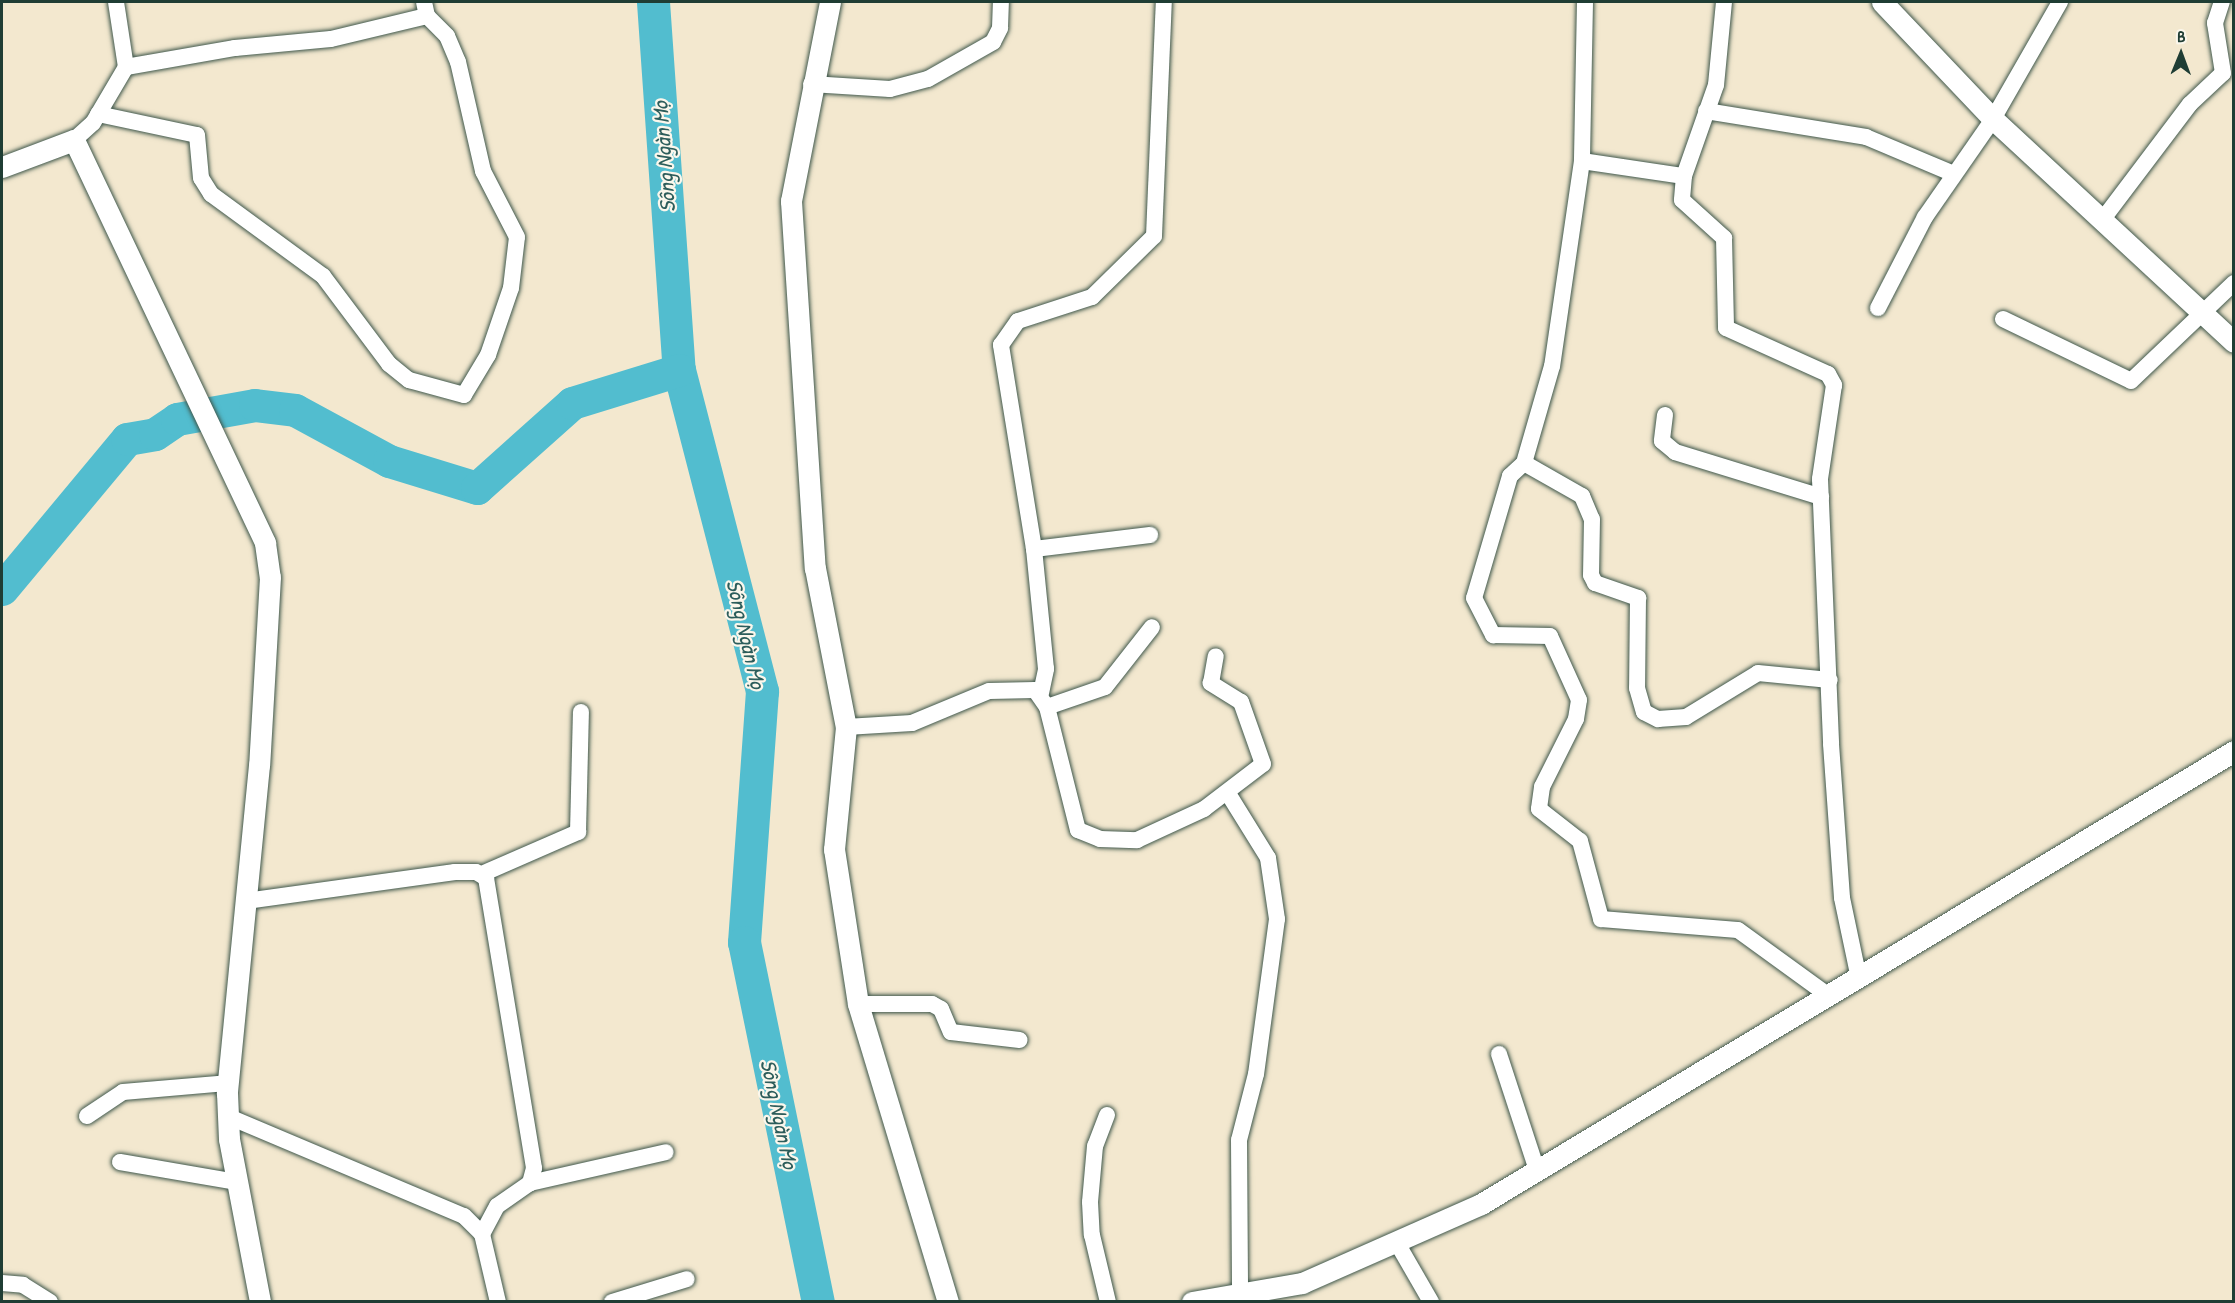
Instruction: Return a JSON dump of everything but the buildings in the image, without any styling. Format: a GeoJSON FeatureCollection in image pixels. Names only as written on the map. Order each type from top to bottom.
{"type":"FeatureCollection","features":[{"type":"Feature","properties":{"kind":"street"},"geometry":{"type":"LineString","coordinates":[[2,167],[74,140],[98,114],[126,67],[116,2]]}},
{"type":"Feature","properties":{"kind":"street"},"geometry":{"type":"LineString","coordinates":[[830,2],[811,84],[791,201],[799,357],[815,568],[846,727],[834,849],[858,1004],[948,1302]]}},
{"type":"Feature","properties":{"kind":"street"},"geometry":{"type":"LineString","coordinates":[[811,84],[890,88],[928,79],[993,42],[1000,28],[1001,2]]}},
{"type":"Feature","properties":{"kind":"street"},"geometry":{"type":"LineString","coordinates":[[1164,2],[1154,237],[1092,297],[1018,321],[1003,336],[1034,549],[1046,669],[1044,700],[1069,808],[1075,826],[1087,837],[1137,840],[1229,795],[1260,769],[1263,758],[1241,702],[1212,683],[1216,656]]}},
{"type":"Feature","properties":{"kind":"street"},"geometry":{"type":"LineString","coordinates":[[1585,2],[1582,161],[1552,366],[1524,463],[1510,476],[1474,598],[1492,635],[1550,636],[1579,700],[1576,719],[1542,787],[1539,809],[1580,841],[1601,919],[1738,930],[1826,994]]}},
{"type":"Feature","properties":{"kind":"street"},"geometry":{"type":"LineString","coordinates":[[1724,2],[1719,68],[1684,176],[1685,206],[1724,238],[1726,328],[1832,379],[1821,497],[1839,864],[1858,974]]}},
{"type":"Feature","properties":{"kind":"street"},"geometry":{"type":"LineString","coordinates":[[1882,2],[1993,119],[2234,342]]}},
{"type":"Feature","properties":{"kind":"street"},"geometry":{"type":"LineString","coordinates":[[1878,308],[1954,174],[1993,119],[2060,2]]}},
{"type":"Feature","properties":{"kind":"street"},"geometry":{"type":"LineString","coordinates":[[2103,219],[2190,104],[2223,73],[2215,22],[2222,2]]}},
{"type":"Feature","properties":{"kind":"street"},"geometry":{"type":"LineString","coordinates":[[98,114],[197,135],[201,178],[211,194],[318,271],[389,364],[409,380],[464,395],[488,355],[511,288],[517,237],[483,171],[458,62],[447,36],[426,9],[331,39],[235,48],[126,67]]}},
{"type":"Feature","properties":{"kind":"street"},"geometry":{"type":"LineString","coordinates":[[1706,111],[1866,136],[1954,174]]}},
{"type":"Feature","properties":{"kind":"street"},"geometry":{"type":"LineString","coordinates":[[74,140],[257,520],[270,577],[246,900],[227,1083],[227,1116],[260,1302]]}},
{"type":"Feature","properties":{"kind":"street"},"geometry":{"type":"LineString","coordinates":[[1582,161],[1684,176]]}},
{"type":"Feature","properties":{"kind":"street"},"geometry":{"type":"LineString","coordinates":[[2003,319],[2131,381],[2234,283]]}},
{"type":"Feature","properties":{"kind":"street"},"geometry":{"type":"LineString","coordinates":[[1665,415],[1662,441],[1675,452],[1821,497]]}},
{"type":"Feature","properties":{"kind":"street"},"geometry":{"type":"LineString","coordinates":[[1524,463],[1582,495],[1592,519],[1591,575],[1595,583],[1638,598],[1637,688],[1644,712],[1658,720],[1686,717],[1758,673],[1830,680]]}},
{"type":"Feature","properties":{"kind":"street"},"geometry":{"type":"LineString","coordinates":[[1034,549],[1150,535]]}},
{"type":"Feature","properties":{"kind":"street"},"geometry":{"type":"LineString","coordinates":[[846,727],[912,723],[989,691],[1044,700],[1105,687],[1152,627]]}},
{"type":"Feature","properties":{"kind":"street"},"geometry":{"type":"LineString","coordinates":[[246,900],[455,872],[482,874],[578,832],[581,712]]}},
{"type":"Feature","properties":{"kind":"street"},"geometry":{"type":"LineString","coordinates":[[1192,1302],[1240,1291],[1302,1283],[1397,1243],[1480,1204],[1858,974],[2234,751]]}},
{"type":"Feature","properties":{"kind":"street"},"geometry":{"type":"LineString","coordinates":[[1229,795],[1268,858],[1277,919],[1256,1074],[1239,1140],[1240,1291]]}},
{"type":"Feature","properties":{"kind":"street"},"geometry":{"type":"LineString","coordinates":[[482,874],[491,895],[534,1168],[530,1183]]}},
{"type":"Feature","properties":{"kind":"street"},"geometry":{"type":"LineString","coordinates":[[858,1004],[932,1004],[955,1034],[1020,1040]]}},
{"type":"Feature","properties":{"kind":"street"},"geometry":{"type":"LineString","coordinates":[[1499,1054],[1537,1170]]}},
{"type":"Feature","properties":{"kind":"street"},"geometry":{"type":"LineString","coordinates":[[87,1116],[123,1092],[227,1083]]}},
{"type":"Feature","properties":{"kind":"street"},"geometry":{"type":"LineString","coordinates":[[1107,1115],[1095,1146],[1090,1210],[1108,1302]]}},
{"type":"Feature","properties":{"kind":"street"},"geometry":{"type":"LineString","coordinates":[[227,1116],[430,1199],[464,1216],[482,1234],[498,1302]]}},
{"type":"Feature","properties":{"kind":"street"},"geometry":{"type":"LineString","coordinates":[[482,1234],[497,1206],[530,1183],[666,1152]]}},
{"type":"Feature","properties":{"kind":"street"},"geometry":{"type":"LineString","coordinates":[[120,1162],[237,1182]]}},
{"type":"Feature","properties":{"kind":"street"},"geometry":{"type":"LineString","coordinates":[[1397,1243],[1431,1302]]}},
{"type":"Feature","properties":{"kind":"street"},"geometry":{"type":"LineString","coordinates":[[612,1302],[687,1279]]}},
{"type":"Feature","properties":{"kind":"street"},"geometry":{"type":"LineString","coordinates":[[2,1282],[23,1285],[50,1302]]}},
{"type":"Feature","properties":{"kind":"waterway","name":"Sông Ngàn Mọ"},"geometry":{"type":"LineString","coordinates":[[653,2],[679,370],[762,691],[744,942],[818,1302]]}},
{"type":"Feature","properties":{"kind":"waterway"},"geometry":{"type":"LineString","coordinates":[[2,589],[127,439],[155,434],[177,419],[255,405],[295,410],[389,461],[477,488],[572,403],[679,370]]}}]}
